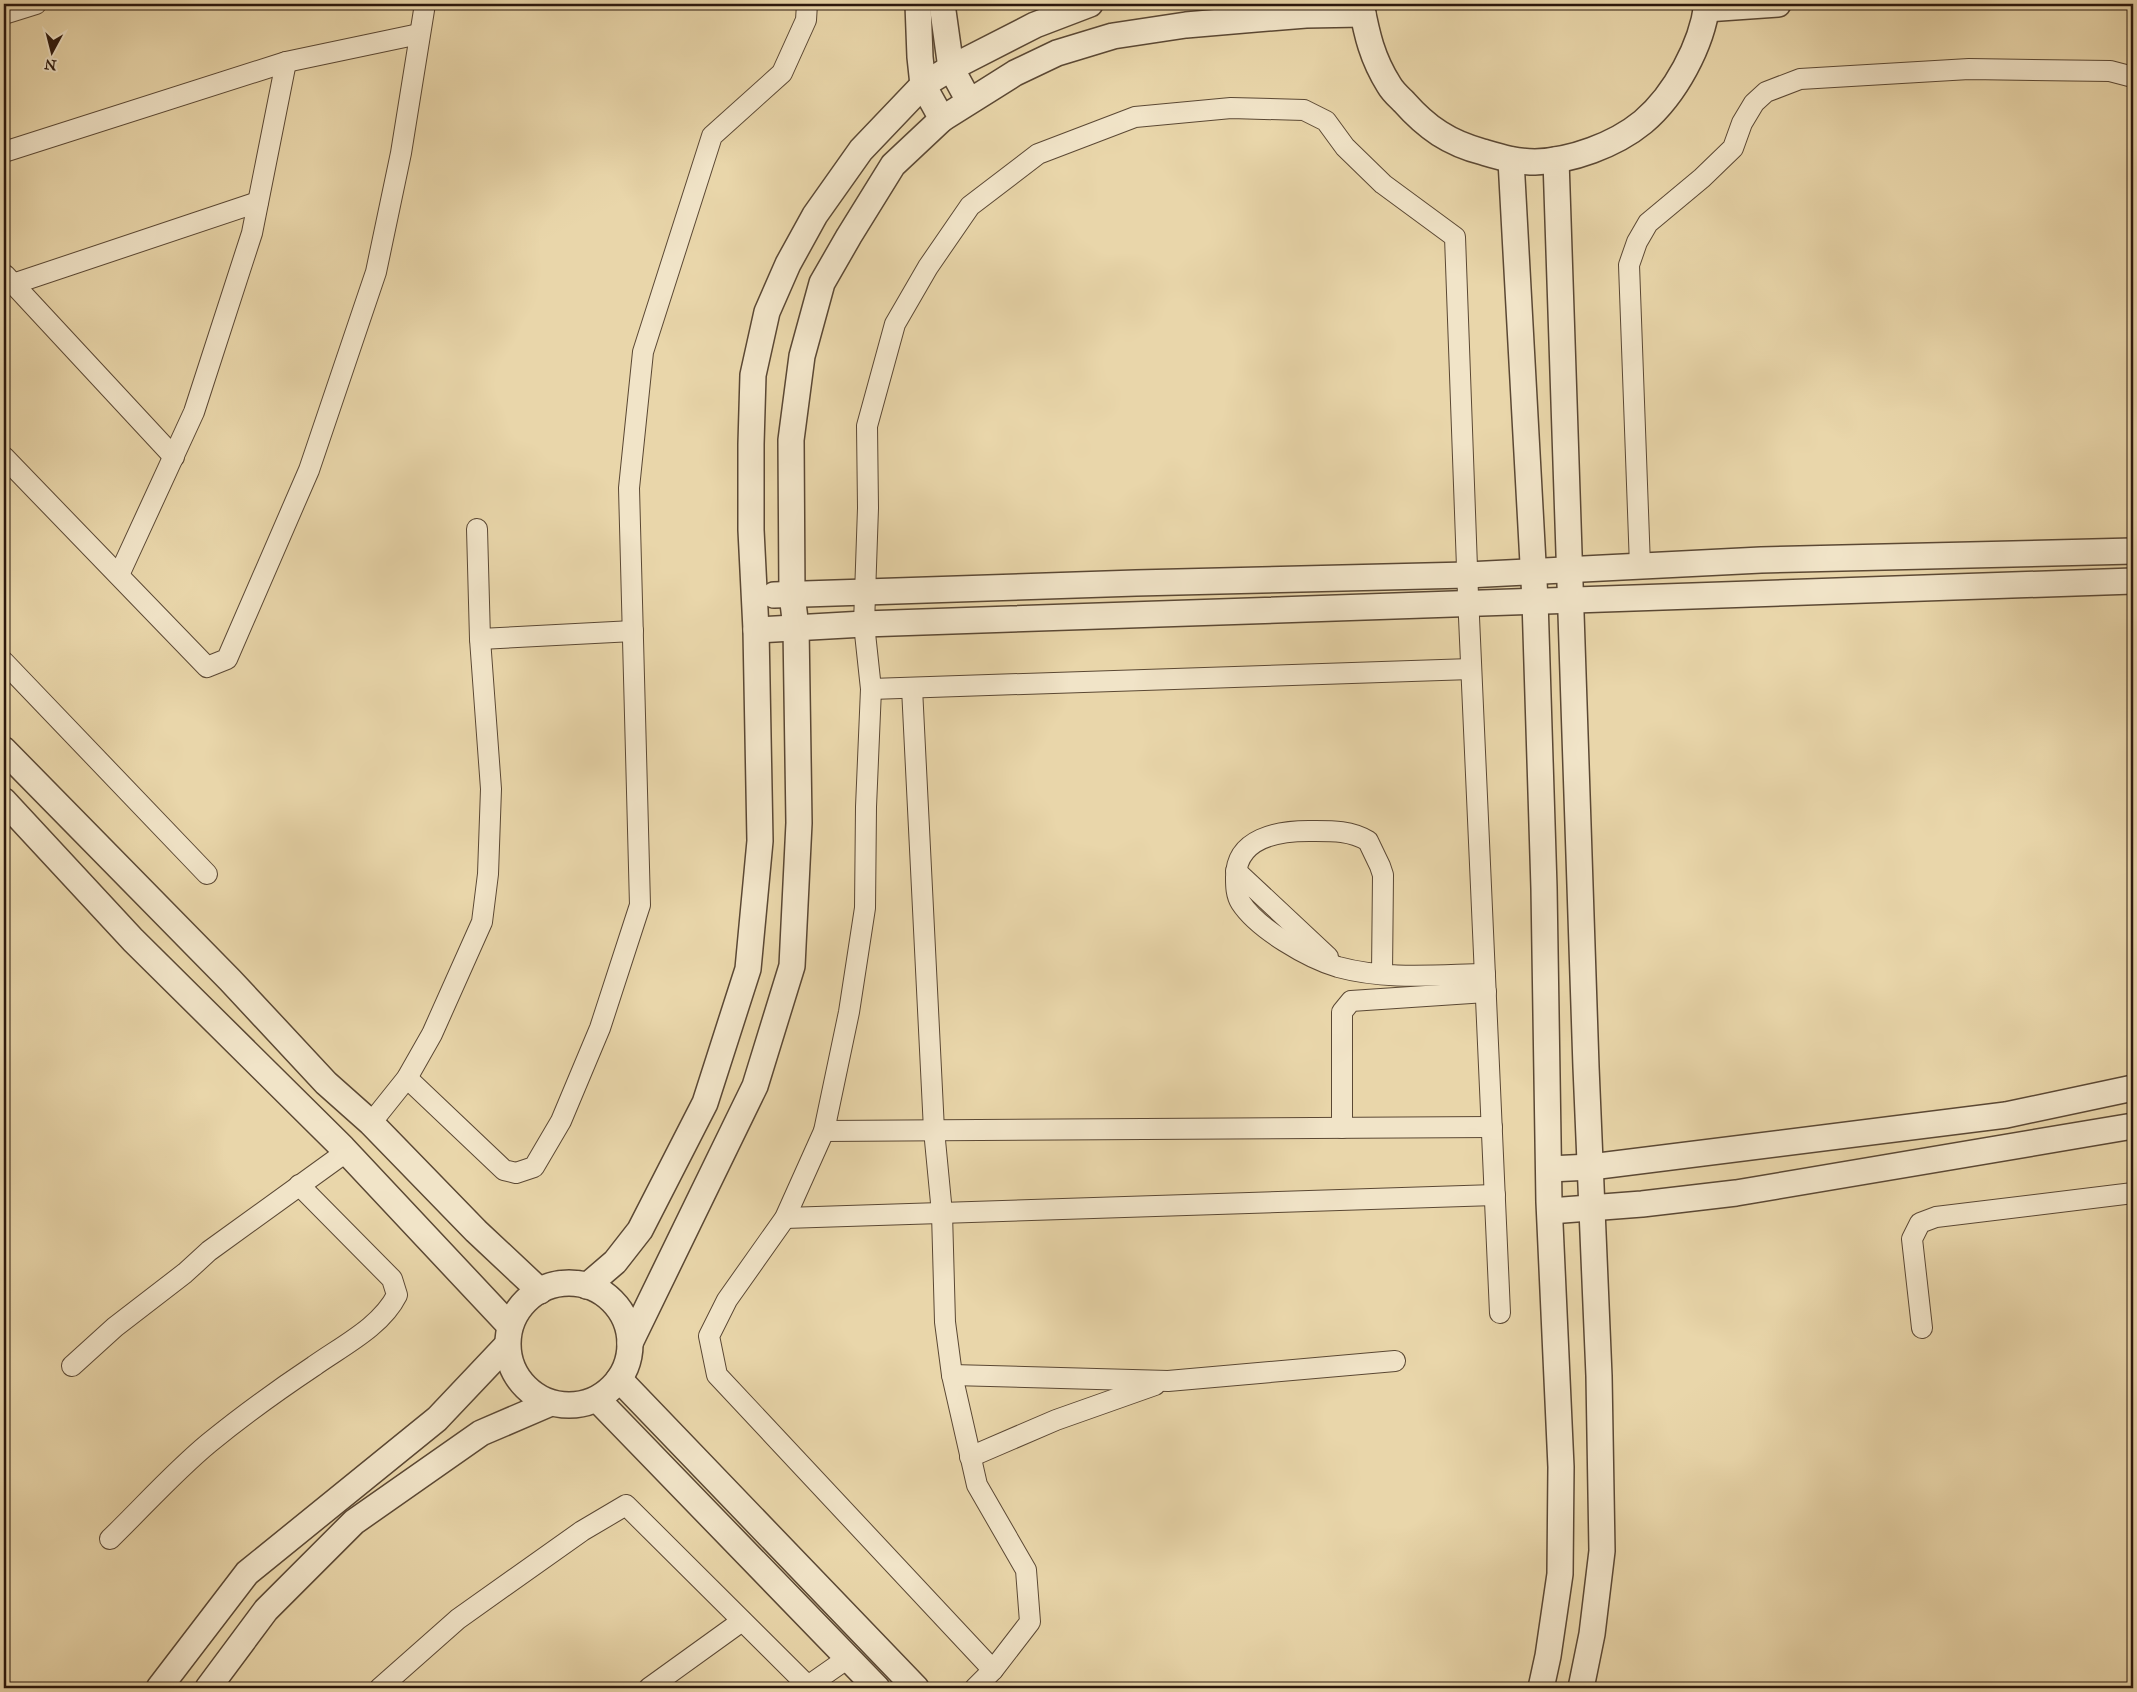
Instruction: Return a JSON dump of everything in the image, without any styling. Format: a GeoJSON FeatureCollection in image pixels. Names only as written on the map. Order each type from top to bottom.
{"type":"FeatureCollection","features":[{"type":"Feature","properties":{"kind":"street"},"geometry":{"type":"LineString","coordinates":[[4,14],[36,4]]}},
{"type":"Feature","properties":{"kind":"street"},"geometry":{"type":"LineString","coordinates":[[7,467],[119,575],[207,666],[228,659],[309,470],[376,272],[401,154],[424,4]]}},
{"type":"Feature","properties":{"kind":"street"},"geometry":{"type":"LineString","coordinates":[[407,1078],[504,1170],[516,1173],[534,1167],[561,1121],[600,1028],[640,905],[629,488],[643,352],[712,136],[782,73],[806,20],[807,4]]}},
{"type":"Feature","properties":{"kind":"street"},"geometry":{"type":"LineString","coordinates":[[918,4],[923,85],[942,119]]}},
{"type":"Feature","properties":{"kind":"street"},"geometry":{"type":"LineString","coordinates":[[942,4],[951,68],[970,101]]}},
{"type":"Feature","properties":{"kind":"street"},"geometry":{"type":"LineString","coordinates":[[586,1286],[615,1262],[640,1230],[705,1103],[748,969],[760,841],[756,630],[751,530],[753,375],[767,312],[788,264],[815,215],[861,150],[923,85],[951,68],[1035,25],[1090,4]]}},
{"type":"Feature","properties":{"kind":"street"},"geometry":{"type":"LineString","coordinates":[[630,1342],[755,1086],[792,966],[799,822],[796,627],[792,595],[791,440],[802,356],[822,283],[893,165],[942,119],[1015,73],[1058,53],[1113,36],[1221,22],[1362,9],[1368,43],[1390,87],[1422,122],[1464,147],[1511,160],[1534,162],[1556,160],[1602,147],[1643,122],[1675,86],[1696,44],[1706,7],[1778,4]]}},
{"type":"Feature","properties":{"kind":"street"},"geometry":{"type":"LineString","coordinates":[[4,152],[286,62],[420,34]]}},
{"type":"Feature","properties":{"kind":"street"},"geometry":{"type":"LineString","coordinates":[[119,575],[194,412],[252,233],[286,62]]}},
{"type":"Feature","properties":{"kind":"street"},"geometry":{"type":"LineString","coordinates":[[1640,566],[1629,265],[1636,242],[1648,223],[1702,178],[1733,148],[1742,123],[1766,92],[1800,79],[1969,68],[2110,71],[2133,77]]}},
{"type":"Feature","properties":{"kind":"street"},"geometry":{"type":"LineString","coordinates":[[993,1670],[717,1375],[709,1336],[727,1300],[785,1218],[824,1131],[849,1012],[865,908],[871,690],[864,624],[868,508],[867,426],[895,324],[928,267],[970,206],[1038,154],[1135,117],[1231,108],[1304,110],[1326,121],[1345,147],[1383,184],[1455,237],[1468,603],[1500,1313]]}},
{"type":"Feature","properties":{"kind":"street"},"geometry":{"type":"LineString","coordinates":[[1511,160],[1534,572],[1544,898],[1550,1211],[1561,1467],[1560,1574],[1548,1656],[1541,1688]]}},
{"type":"Feature","properties":{"kind":"street"},"geometry":{"type":"LineString","coordinates":[[1556,160],[1570,601],[1599,1376],[1602,1552],[1592,1634],[1581,1688]]}},
{"type":"Feature","properties":{"kind":"street"},"geometry":{"type":"LineString","coordinates":[[174,457],[8,279],[258,202]]}},
{"type":"Feature","properties":{"kind":"street"},"geometry":{"type":"LineString","coordinates":[[371,1124],[407,1078],[432,1034],[482,922],[488,874],[491,789],[480,639],[477,529]]}},
{"type":"Feature","properties":{"kind":"street"},"geometry":{"type":"LineString","coordinates":[[754,595],[1136,583],[1467,576],[1761,560],[2133,551]]}},
{"type":"Feature","properties":{"kind":"street"},"geometry":{"type":"LineString","coordinates":[[756,630],[864,624],[1535,600],[1570,601],[2133,581]]}},
{"type":"Feature","properties":{"kind":"street"},"geometry":{"type":"LineString","coordinates":[[480,639],[633,631]]}},
{"type":"Feature","properties":{"kind":"street"},"geometry":{"type":"LineString","coordinates":[[4,662],[207,874]]}},
{"type":"Feature","properties":{"kind":"street"},"geometry":{"type":"LineString","coordinates":[[871,690],[1471,669]]}},
{"type":"Feature","properties":{"kind":"street"},"geometry":{"type":"LineString","coordinates":[[912,688],[934,1130],[942,1213],[945,1322],[952,1375],[977,1485],[1026,1570],[1030,1622],[993,1670],[975,1688]]}},
{"type":"Feature","properties":{"kind":"street"},"geometry":{"type":"LineString","coordinates":[[4,750],[230,980],[326,1083],[371,1124],[476,1231],[540,1291]]}},
{"type":"Feature","properties":{"kind":"street"},"geometry":{"type":"LineString","coordinates":[[4,801],[133,940],[346,1152],[509,1336],[511,1364],[520,1381],[534,1394],[551,1403],[566,1405],[582,1404],[597,1399],[609,1390],[619,1379],[628,1362],[630,1342],[627,1324],[618,1307],[604,1294],[586,1286],[568,1283],[548,1286],[532,1295],[518,1309],[509,1336],[437,1419],[247,1573],[159,1688]]}},
{"type":"Feature","properties":{"kind":"street"},"geometry":{"type":"LineString","coordinates":[[1382,974],[1383,875],[1368,841],[1348,832],[1288,831],[1274,834],[1250,845],[1239,858],[1236,871],[1338,967],[1395,977],[1485,983]]}},
{"type":"Feature","properties":{"kind":"street"},"geometry":{"type":"LineString","coordinates":[[1342,1128],[1342,1012],[1351,1001],[1485,983]]}},
{"type":"Feature","properties":{"kind":"street"},"geometry":{"type":"LineString","coordinates":[[1549,1168],[1591,1167],[2006,1115],[2133,1088]]}},
{"type":"Feature","properties":{"kind":"street"},"geometry":{"type":"LineString","coordinates":[[1550,1211],[1592,1206],[1642,1204],[1736,1193],[2133,1126]]}},
{"type":"Feature","properties":{"kind":"street"},"geometry":{"type":"LineString","coordinates":[[824,1131],[1492,1128]]}},
{"type":"Feature","properties":{"kind":"street"},"geometry":{"type":"LineString","coordinates":[[72,1366],[115,1327],[185,1273],[209,1251],[346,1152]]}},
{"type":"Feature","properties":{"kind":"street"},"geometry":{"type":"LineString","coordinates":[[110,1539],[209,1444],[339,1349],[378,1319],[392,1305],[397,1295],[392,1279],[299,1185]]}},
{"type":"Feature","properties":{"kind":"street"},"geometry":{"type":"LineString","coordinates":[[1922,1328],[1912,1239],[1920,1223],[1936,1217],[2133,1193]]}},
{"type":"Feature","properties":{"kind":"street"},"geometry":{"type":"LineString","coordinates":[[785,1218],[1495,1195]]}},
{"type":"Feature","properties":{"kind":"street"},"geometry":{"type":"LineString","coordinates":[[952,1375],[1168,1381],[1395,1361]]}},
{"type":"Feature","properties":{"kind":"street"},"geometry":{"type":"LineString","coordinates":[[619,1379],[916,1688]]}},
{"type":"Feature","properties":{"kind":"street"},"geometry":{"type":"LineString","coordinates":[[970,1457],[1056,1420],[1168,1381]]}},
{"type":"Feature","properties":{"kind":"street"},"geometry":{"type":"LineString","coordinates":[[597,1399],[877,1688]]}},
{"type":"Feature","properties":{"kind":"street"},"geometry":{"type":"LineString","coordinates":[[208,1688],[266,1610],[354,1522],[481,1433],[551,1403]]}},
{"type":"Feature","properties":{"kind":"street"},"geometry":{"type":"LineString","coordinates":[[380,1688],[458,1619],[582,1531],[626,1506],[809,1687],[848,1658]]}},
{"type":"Feature","properties":{"kind":"street"},"geometry":{"type":"LineString","coordinates":[[649,1688],[742,1621]]}}]}
